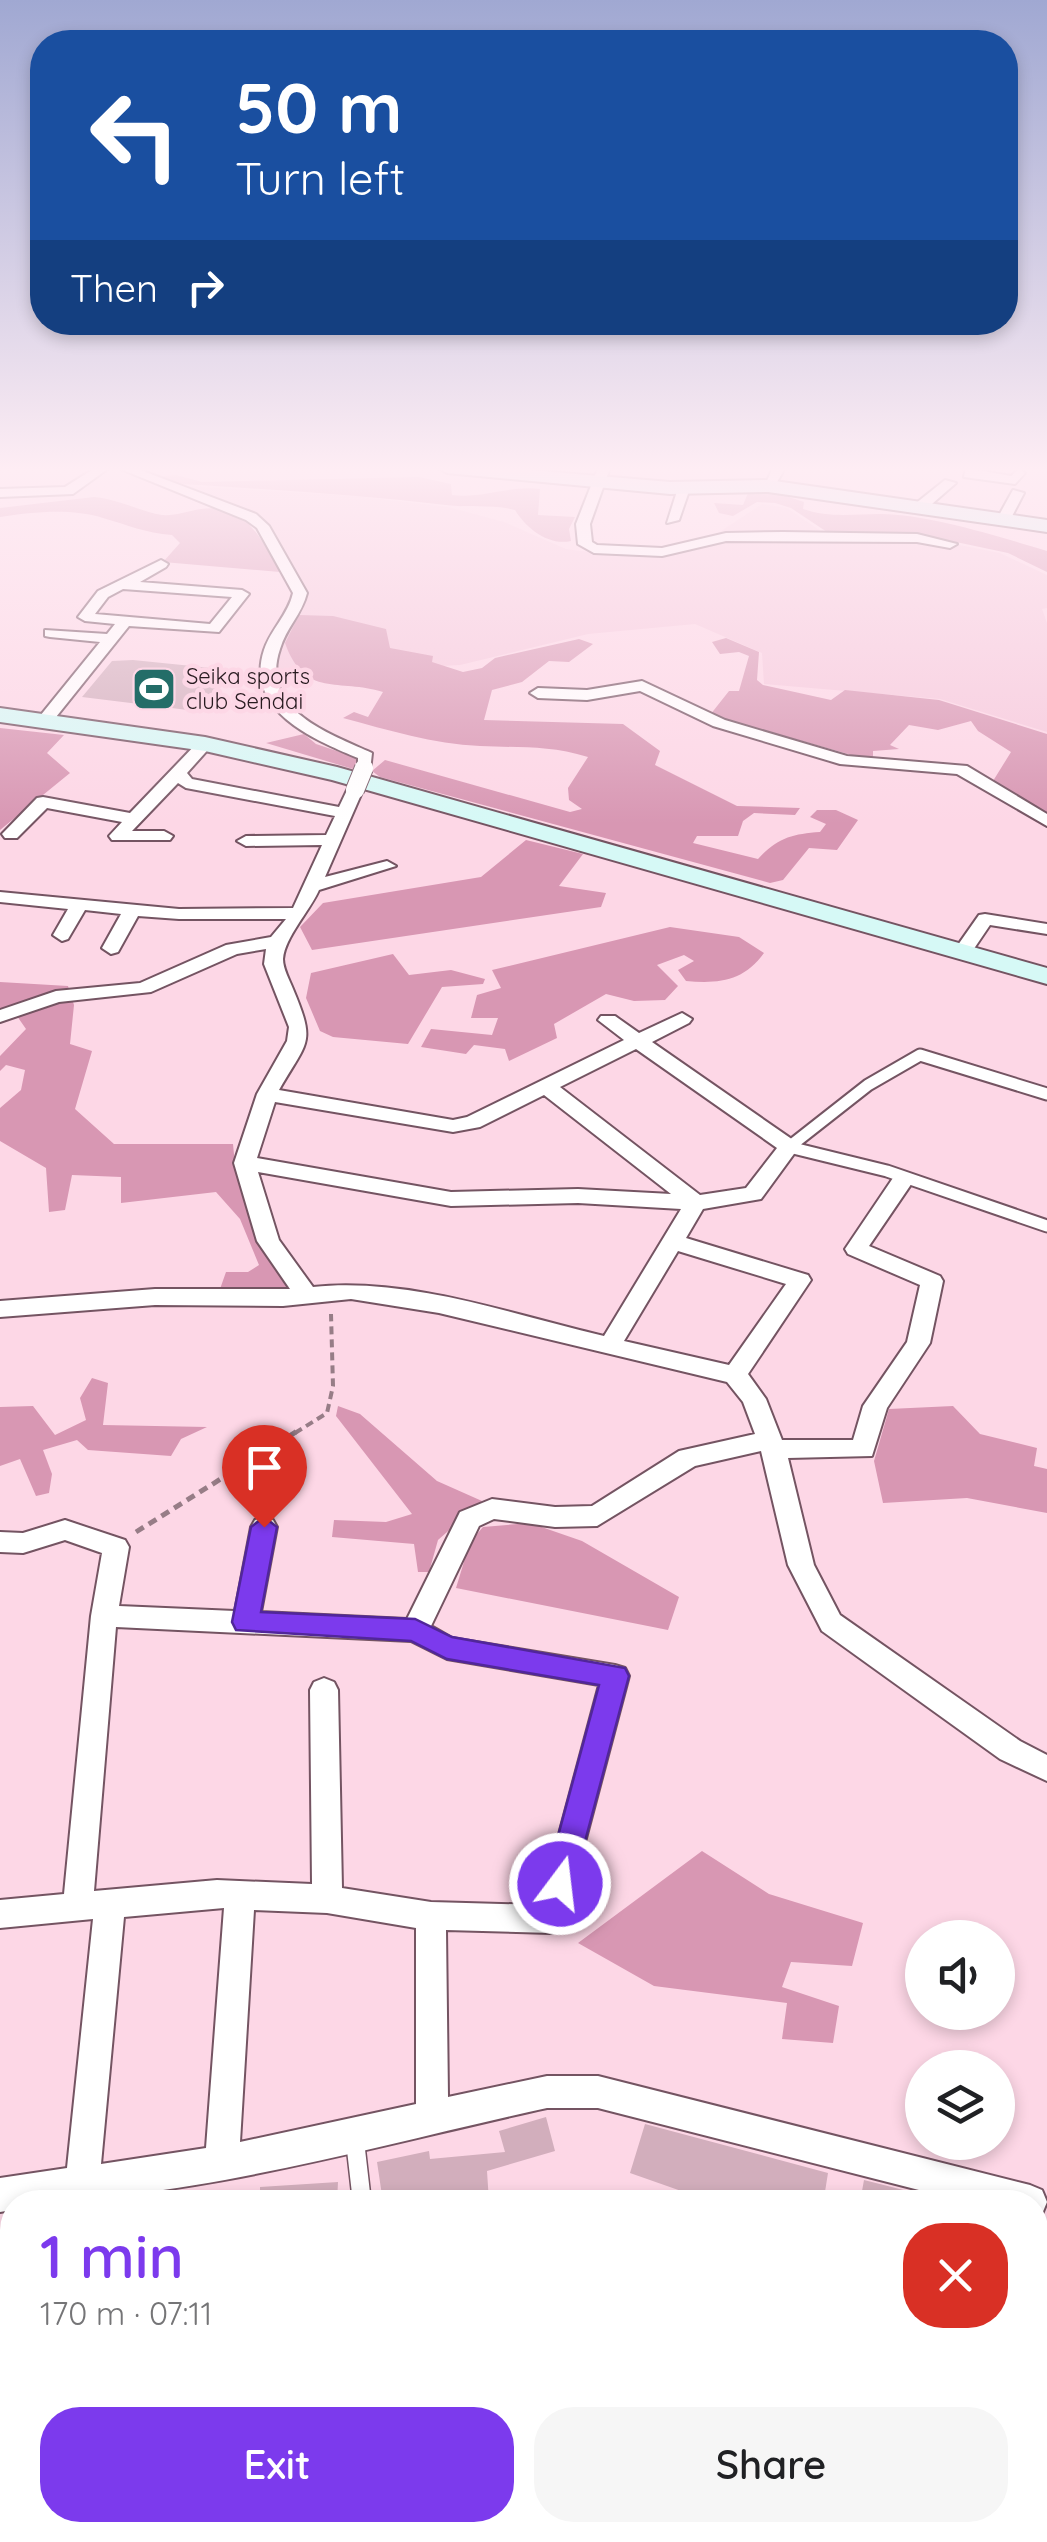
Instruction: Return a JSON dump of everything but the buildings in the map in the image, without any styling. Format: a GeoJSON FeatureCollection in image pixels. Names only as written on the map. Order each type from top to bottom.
{"type":"FeatureCollection","features":[{"type":"Feature","properties":{"kind":"street"},"geometry":{"type":"LineString","coordinates":[[122,587],[103,594],[85,617],[214,629],[242,594],[147,587]]}},
{"type":"Feature","properties":{"kind":"street"},"geometry":{"type":"LineString","coordinates":[[296,587],[300,593],[269,660],[278,698],[313,735],[366,756],[313,886],[300,913],[278,942],[273,964],[299,1027],[297,1041],[266,1094],[246,1163],[268,1241],[319,1296]]}},
{"type":"Feature","properties":{"kind":"street"},"geometry":{"type":"LineString","coordinates":[[46,719],[125,621]]}},
{"type":"Feature","properties":{"kind":"street"},"geometry":{"type":"LineString","coordinates":[[50,634],[110,639]]}},
{"type":"Feature","properties":{"kind":"street"},"geometry":{"type":"LineString","coordinates":[[538,693],[587,695],[642,686],[718,723],[846,762],[961,768],[1047,821]]}},
{"type":"Feature","properties":{"kind":"street"},"geometry":{"type":"LineString","coordinates":[[0,715],[205,744],[409,792],[1047,976]]}},
{"type":"Feature","properties":{"kind":"street"},"geometry":{"type":"LineString","coordinates":[[164,836],[118,836],[205,744]]}},
{"type":"Feature","properties":{"kind":"street"},"geometry":{"type":"LineString","coordinates":[[179,772],[186,783],[345,814]]}},
{"type":"Feature","properties":{"kind":"street"},"geometry":{"type":"LineString","coordinates":[[10,834],[43,802],[134,819]]}},
{"type":"Feature","properties":{"kind":"street"},"geometry":{"type":"LineString","coordinates":[[246,841],[333,840]]}},
{"type":"Feature","properties":{"kind":"street"},"geometry":{"type":"LineString","coordinates":[[313,886],[387,866]]}},
{"type":"Feature","properties":{"kind":"street"},"geometry":{"type":"LineString","coordinates":[[0,897],[132,910],[300,913]]}},
{"type":"Feature","properties":{"kind":"street"},"geometry":{"type":"LineString","coordinates":[[62,935],[79,906]]}},
{"type":"Feature","properties":{"kind":"street"},"geometry":{"type":"LineString","coordinates":[[110,948],[132,910]]}},
{"type":"Feature","properties":{"kind":"street"},"geometry":{"type":"LineString","coordinates":[[219,945],[232,913]]}},
{"type":"Feature","properties":{"kind":"street"},"geometry":{"type":"LineString","coordinates":[[962,952],[985,919],[1047,929]]}},
{"type":"Feature","properties":{"kind":"street"},"geometry":{"type":"LineString","coordinates":[[0,1016],[56,996],[144,988],[233,949],[278,942]]}},
{"type":"Feature","properties":{"kind":"street"},"geometry":{"type":"LineString","coordinates":[[266,1094],[453,1126],[473,1122],[682,1019]]}},
{"type":"Feature","properties":{"kind":"street"},"geometry":{"type":"LineString","coordinates":[[246,1163],[451,1199],[578,1196],[696,1203],[753,1194],[790,1148],[608,1020]]}},
{"type":"Feature","properties":{"kind":"street"},"geometry":{"type":"LineString","coordinates":[[546,1086],[696,1203]]}},
{"type":"Feature","properties":{"kind":"street"},"geometry":{"type":"LineString","coordinates":[[415,1630],[469,1518],[492,1509],[555,1517],[597,1516],[688,1458],[772,1445],[864,1449],[875,1406],[918,1343],[932,1281],[856,1249],[903,1180]]}},
{"type":"Feature","properties":{"kind":"street"},"geometry":{"type":"LineString","coordinates":[[610,1345],[696,1203]]}},
{"type":"Feature","properties":{"kind":"street"},"geometry":{"type":"LineString","coordinates":[[672,1241],[800,1280],[735,1376]]}},
{"type":"Feature","properties":{"kind":"street"},"geometry":{"type":"LineString","coordinates":[[0,1309],[155,1297],[319,1296],[352,1291],[402,1298],[735,1376],[754,1399],[772,1445],[801,1565],[830,1623],[1010,1750],[1047,1769]]}},
{"type":"Feature","properties":{"kind":"street"},"geometry":{"type":"LineString","coordinates":[[246,1622],[264,1527]]}},
{"type":"Feature","properties":{"kind":"street"},"geometry":{"type":"LineString","coordinates":[[0,1542],[23,1543],[65,1530],[116,1546],[104,1616],[82,2182]]}},
{"type":"Feature","properties":{"kind":"street"},"geometry":{"type":"LineString","coordinates":[[0,1914],[240,1894],[327,1900],[431,1916],[551,1918],[615,1676],[447,1648],[415,1630],[104,1616]]}},
{"type":"Feature","properties":{"kind":"street"},"geometry":{"type":"LineString","coordinates":[[324,1690],[327,1900]]}},
{"type":"Feature","properties":{"kind":"street"},"geometry":{"type":"LineString","coordinates":[[222,2163],[240,1894]]}},
{"type":"Feature","properties":{"kind":"street"},"geometry":{"type":"LineString","coordinates":[[431,1916],[432,2114]]}},
{"type":"Feature","properties":{"kind":"street"},"geometry":{"type":"LineString","coordinates":[[32,2190],[222,2163],[355,2137],[432,2114],[547,2092],[598,2092],[981,2190]]}},
{"type":"Feature","properties":{"kind":"lane"},"geometry":{"type":"LineString","coordinates":[[790,1148],[846,1105],[879,1072],[920,1055],[1047,1094]]}},
{"type":"Feature","properties":{"kind":"lane"},"geometry":{"type":"LineString","coordinates":[[790,1148],[854,1158],[903,1180],[1047,1226]]}},
{"type":"Feature","properties":{"kind":"lane"},"geometry":{"type":"LineString","coordinates":[[355,2137],[361,2190]]}},
{"type":"Feature","properties":{"kind":"path"},"geometry":{"type":"LineString","coordinates":[[116,1546],[184,1499],[224,1482],[327,1414],[334,1386],[319,1296]]}},
{"type":"Feature","properties":{"kind":"shaded area"},"geometry":{"type":"Polygon","coordinates":[[[297,587],[1047,587],[1047,608],[1042,609],[1047,623],[1047,732],[940,699],[764,684],[762,653],[695,624],[588,634],[460,665],[276,675],[274,660],[304,599],[297,587]]]}},
{"type":"Feature","properties":{"kind":"shaded area"},"geometry":{"type":"Polygon","coordinates":[[[299,615],[333,616],[386,629],[390,648],[433,656],[432,662],[463,672],[482,668],[495,658],[579,639],[593,644],[569,662],[549,661],[522,682],[492,690],[484,720],[623,724],[660,751],[655,765],[737,806],[800,808],[795,815],[754,813],[743,821],[738,836],[697,836],[693,843],[758,859],[786,838],[820,832],[826,824],[810,817],[817,810],[836,810],[858,820],[837,850],[809,848],[783,880],[770,883],[380,777],[372,771],[385,760],[570,812],[582,809],[569,800],[568,788],[588,757],[547,749],[445,742],[343,718],[354,712],[368,717],[383,692],[325,683],[303,672],[285,643],[299,615]]]}},
{"type":"Feature","properties":{"kind":"shaded area"},"geometry":{"type":"Polygon","coordinates":[[[726,638],[759,652],[757,680],[763,685],[831,700],[845,690],[939,700],[1047,734],[1047,817],[993,781],[1011,752],[978,731],[971,721],[938,730],[909,725],[890,745],[899,749],[873,751],[873,761],[710,715],[729,691],[739,691],[749,656],[739,652],[720,654],[712,642],[726,638]]]}},
{"type":"Feature","properties":{"kind":"shaded area"},"geometry":{"type":"Polygon","coordinates":[[[0,728],[64,735],[47,753],[70,773],[0,830],[0,728]]]}},
{"type":"Feature","properties":{"kind":"shaded area"},"geometry":{"type":"Polygon","coordinates":[[[304,734],[316,744],[358,758],[353,769],[266,743],[304,734]]]}},
{"type":"Feature","properties":{"kind":"shaded area"},"geometry":{"type":"Polygon","coordinates":[[[526,840],[583,854],[559,886],[606,893],[601,907],[312,950],[300,927],[323,903],[481,877],[526,840]]]}},
{"type":"Feature","properties":{"kind":"shaded area"},"geometry":{"type":"Polygon","coordinates":[[[670,927],[739,937],[764,953],[748,970],[720,981],[686,981],[678,970],[694,961],[684,955],[657,965],[678,986],[665,1000],[634,1001],[606,994],[554,1024],[557,1038],[509,1061],[505,1049],[474,1045],[466,1054],[421,1047],[431,1029],[492,1035],[498,1018],[471,1018],[477,995],[501,988],[492,970],[670,927]]]}},
{"type":"Feature","properties":{"kind":"shaded area"},"geometry":{"type":"Polygon","coordinates":[[[393,954],[409,975],[451,970],[485,979],[483,984],[442,987],[408,1044],[333,1037],[320,1031],[306,998],[311,973],[393,954]]]}},
{"type":"Feature","properties":{"kind":"shaded area"},"geometry":{"type":"Polygon","coordinates":[[[0,982],[68,986],[74,1005],[70,1044],[92,1051],[75,1109],[114,1144],[233,1144],[239,1184],[252,1221],[291,1292],[220,1289],[226,1272],[248,1272],[259,1265],[240,1219],[216,1192],[121,1203],[121,1177],[72,1175],[65,1210],[49,1212],[46,1168],[0,1141],[0,1108],[21,1090],[25,1070],[6,1065],[0,1071],[0,1056],[26,1029],[10,1006],[0,1009],[0,982]]]}},
{"type":"Feature","properties":{"kind":"shaded area"},"geometry":{"type":"Polygon","coordinates":[[[92,1378],[108,1383],[103,1425],[207,1427],[181,1439],[171,1456],[88,1450],[77,1440],[43,1450],[52,1474],[49,1493],[36,1496],[20,1459],[0,1466],[0,1407],[33,1406],[55,1435],[86,1420],[80,1398],[92,1378]]]}},
{"type":"Feature","properties":{"kind":"shaded area"},"geometry":{"type":"Polygon","coordinates":[[[338,1406],[360,1414],[437,1481],[482,1501],[438,1540],[429,1572],[418,1572],[414,1544],[332,1537],[334,1520],[386,1522],[412,1514],[336,1416],[338,1406]]]}},
{"type":"Feature","properties":{"kind":"shaded area"},"geometry":{"type":"Polygon","coordinates":[[[953,1406],[980,1434],[1037,1448],[1034,1466],[1047,1469],[1047,1513],[967,1498],[883,1503],[874,1461],[889,1409],[953,1406]]]}},
{"type":"Feature","properties":{"kind":"shaded area"},"geometry":{"type":"Polygon","coordinates":[[[530,1523],[582,1541],[679,1597],[668,1630],[456,1588],[470,1542],[483,1527],[530,1523]]]}},
{"type":"Feature","properties":{"kind":"shaded area"},"geometry":{"type":"Polygon","coordinates":[[[702,1851],[769,1894],[863,1923],[852,1966],[791,1962],[782,1987],[839,2006],[833,2043],[782,2039],[787,2003],[654,1986],[578,1943],[702,1851]]]}},
{"type":"Feature","properties":{"kind":"place","name":"Seika sports club Sendai"},"geometry":{"type":"Point","coordinates":[154,689]}},
{"type":"Feature","properties":{"kind":"route"},"geometry":{"type":"LineString","coordinates":[[264,1527],[246,1622],[415,1630],[447,1648],[615,1676],[560,1884]]}}]}
